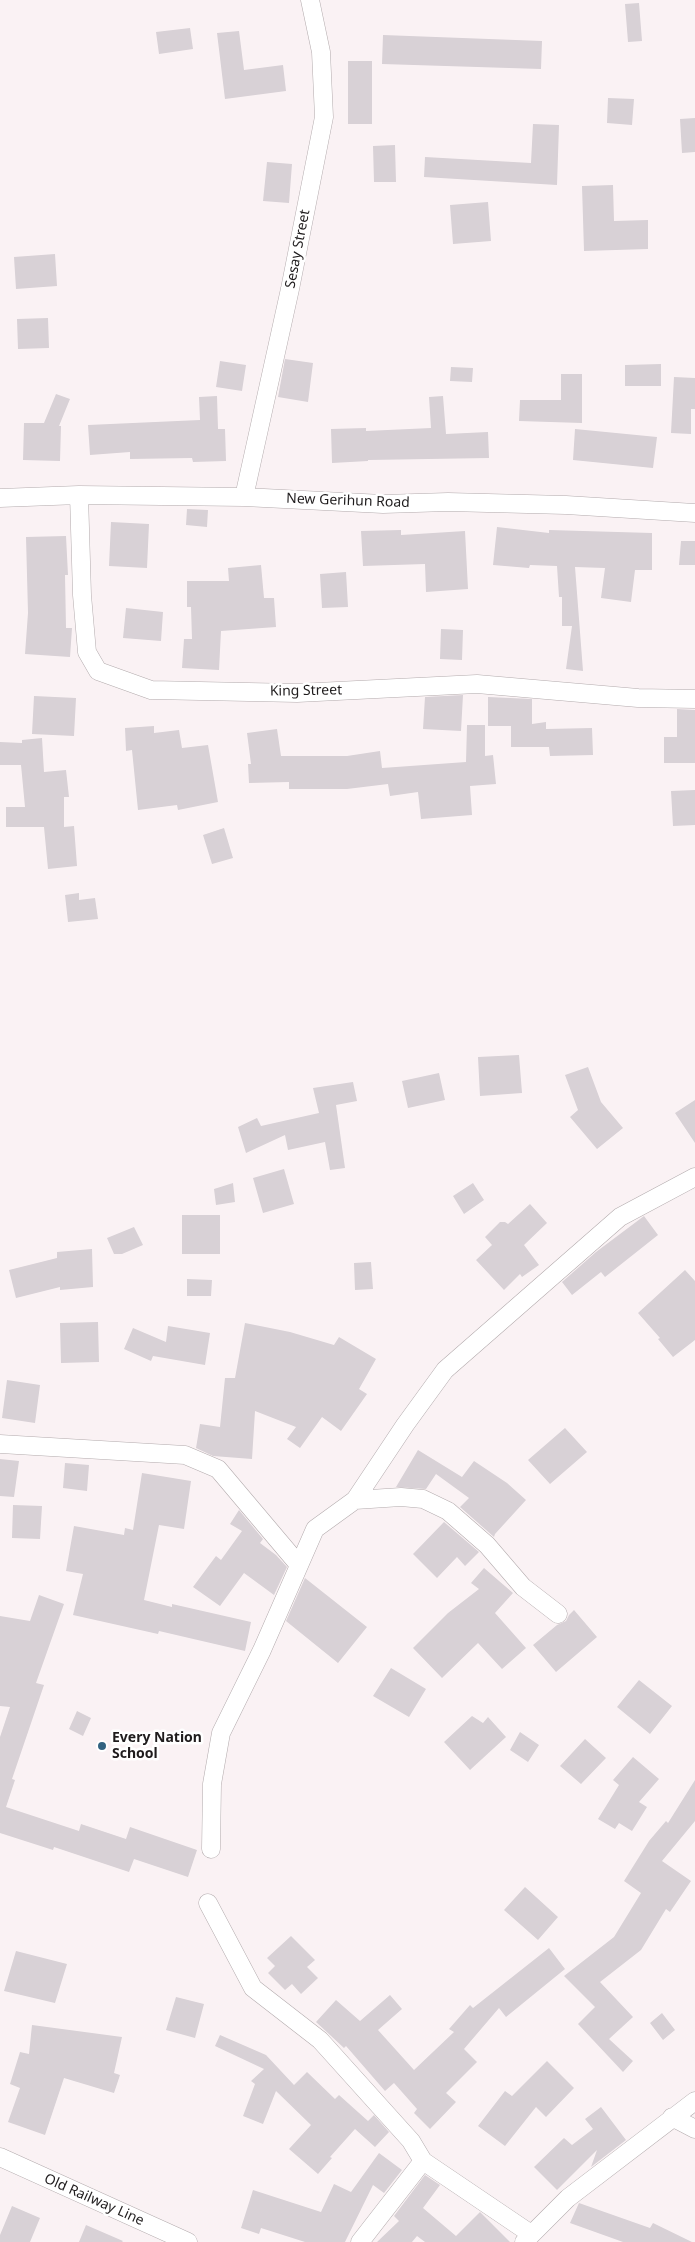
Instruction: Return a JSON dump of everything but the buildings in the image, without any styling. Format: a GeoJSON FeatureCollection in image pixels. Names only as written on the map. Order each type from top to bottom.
{"type":"FeatureCollection","features":[{"type":"Feature","properties":{"kind":"street","name":"Sesay Street"},"geometry":{"type":"LineString","coordinates":[[244,497],[290,289],[324,118],[321,52],[310,0]]}},
{"type":"Feature","properties":{"kind":"street","name":"New Gerihun Road"},"geometry":{"type":"LineString","coordinates":[[0,498],[80,495],[244,497],[383,504],[448,502],[566,505],[695,512]]}},
{"type":"Feature","properties":{"kind":"street","name":"King Street"},"geometry":{"type":"LineString","coordinates":[[80,495],[82,595],[87,652],[98,671],[152,690],[297,693],[477,684],[638,698],[695,700]]}},
{"type":"Feature","properties":{"kind":"street"},"geometry":{"type":"LineString","coordinates":[[211,1849],[212,1784],[221,1733],[262,1650],[315,1529],[355,1500],[405,1425],[445,1370],[620,1217],[695,1177]]}},
{"type":"Feature","properties":{"kind":"street"},"geometry":{"type":"LineString","coordinates":[[0,1444],[185,1454],[218,1469],[299,1564]]}},
{"type":"Feature","properties":{"kind":"street"},"geometry":{"type":"LineString","coordinates":[[355,1500],[402,1497],[423,1499],[448,1512],[486,1545],[523,1587],[558,1614]]}},
{"type":"Feature","properties":{"kind":"street"},"geometry":{"type":"LineString","coordinates":[[208,1903],[253,1988],[320,2040],[411,2141],[423,2161],[527,2238],[568,2198],[695,2101]]}},
{"type":"Feature","properties":{"kind":"street"},"geometry":{"type":"LineString","coordinates":[[672,2117],[695,2129]]}},
{"type":"Feature","properties":{"kind":"street","name":"Old Railway Line"},"geometry":{"type":"LineString","coordinates":[[0,2157],[188,2242]]}},
{"type":"Feature","properties":{"kind":"street"},"geometry":{"type":"LineString","coordinates":[[360,2242],[423,2161]]}},
{"type":"Feature","properties":{"kind":"place","name":"Every Nation School"},"geometry":{"type":"Point","coordinates":[102,1746]}}]}
